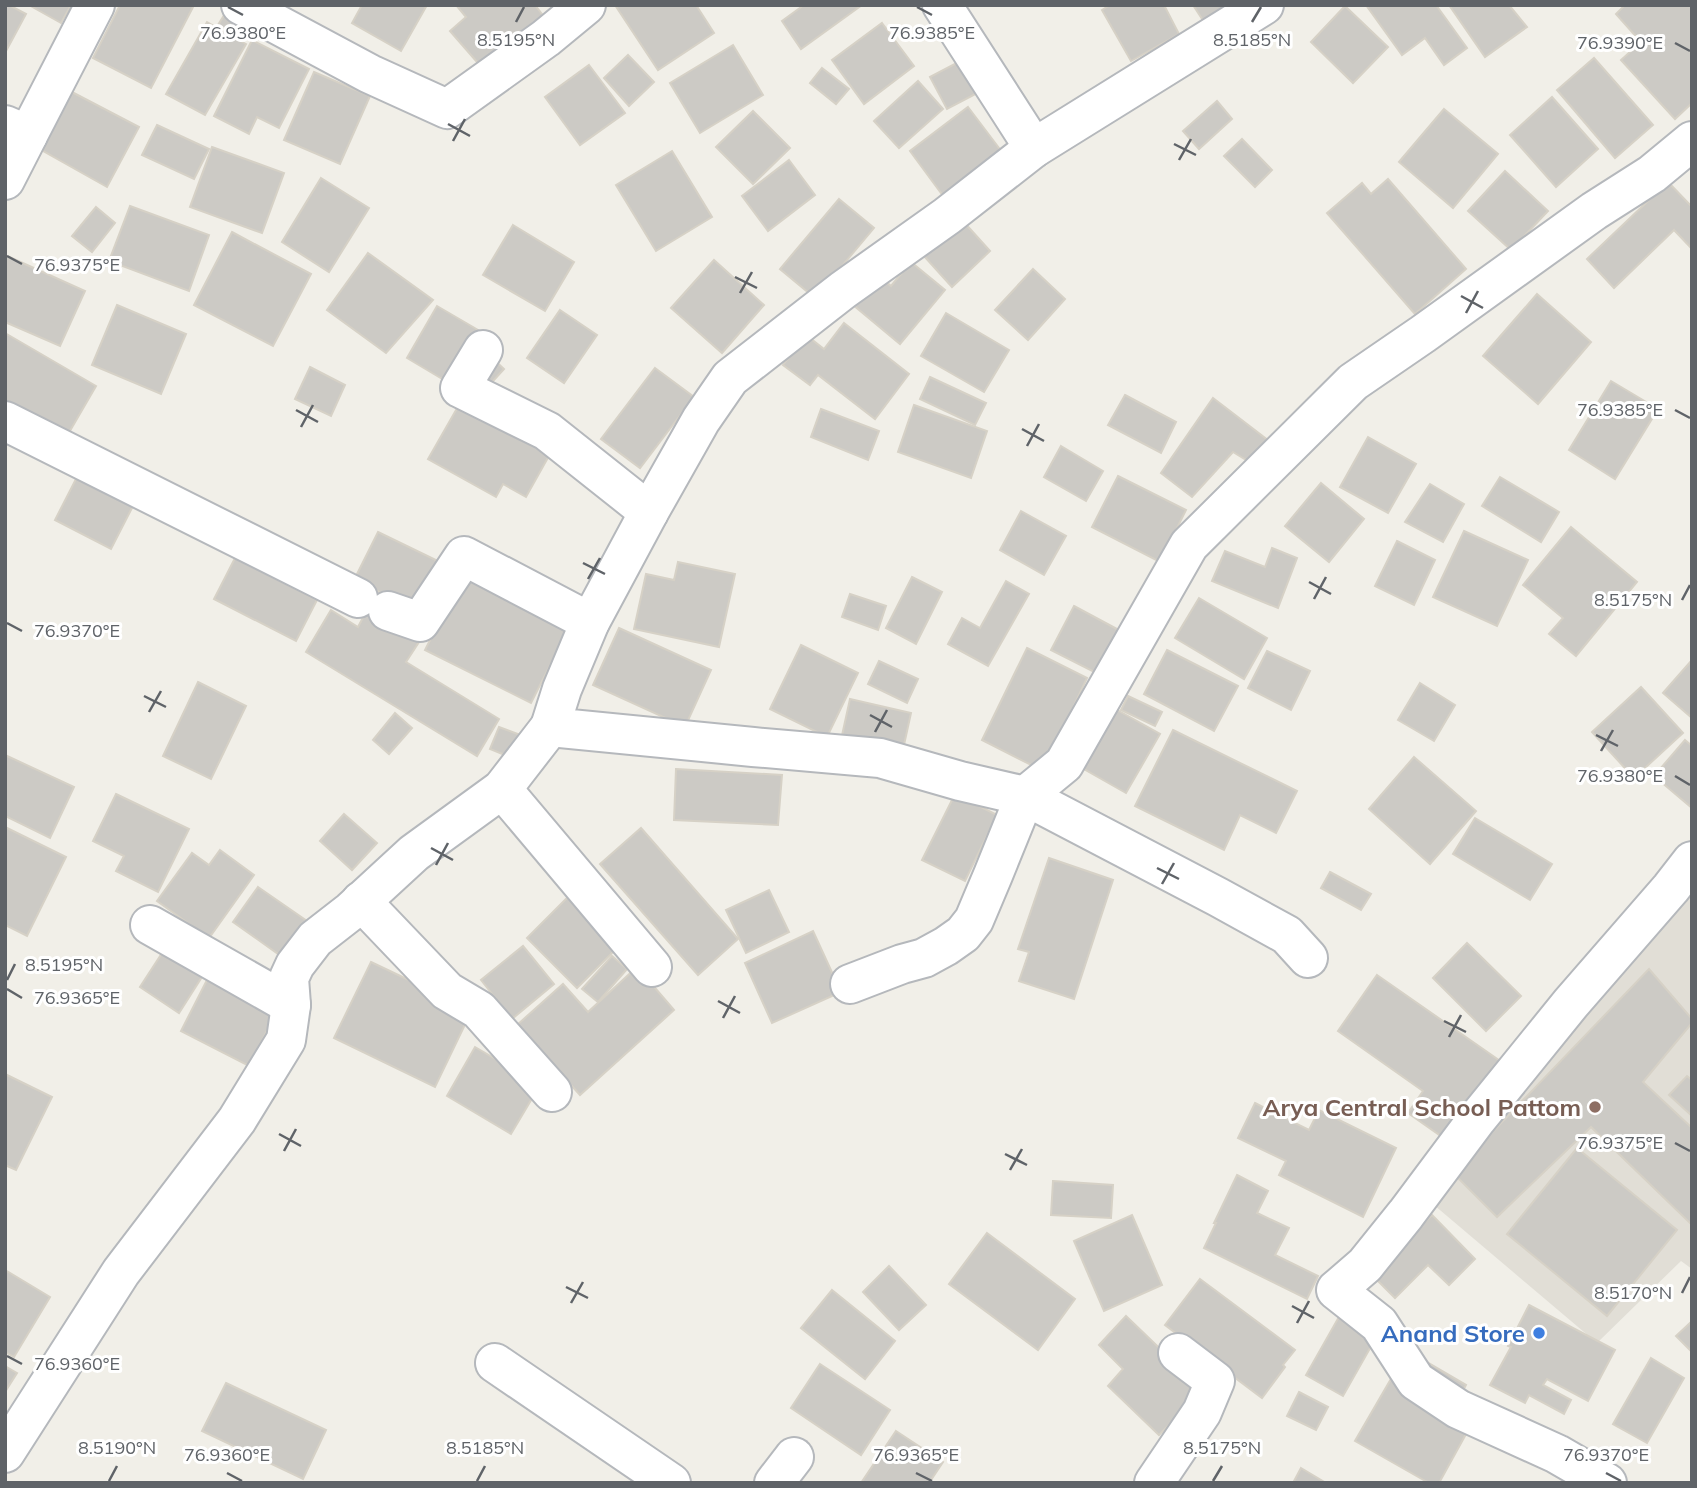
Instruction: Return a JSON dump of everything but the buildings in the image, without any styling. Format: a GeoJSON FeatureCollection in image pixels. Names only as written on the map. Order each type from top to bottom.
{"type":"FeatureCollection","features":[{"type":"Feature","properties":{"kind":"street"},"geometry":{"type":"LineString","coordinates":[[5,180],[17,130],[95,5]]}},
{"type":"Feature","properties":{"kind":"street"},"geometry":{"type":"LineString","coordinates":[[241,5],[370,74],[447,109],[546,38],[586,5]]}},
{"type":"Feature","properties":{"kind":"street"},"geometry":{"type":"LineString","coordinates":[[942,5],[1034,148]]}},
{"type":"Feature","properties":{"kind":"street"},"geometry":{"type":"LineString","coordinates":[[5,1453],[121,1272],[237,1120],[286,1040],[291,1005],[289,978],[295,965],[315,939],[414,853],[502,789],[550,727],[562,689],[590,622],[701,420],[730,378],[1034,148],[1264,5]]}},
{"type":"Feature","properties":{"kind":"street"},"geometry":{"type":"LineString","coordinates":[[850,984],[924,958],[963,934],[974,920],[1025,796],[1064,764],[1189,545],[1353,382],[1594,211],[1652,174],[1692,141]]}},
{"type":"Feature","properties":{"kind":"street"},"geometry":{"type":"LineString","coordinates":[[482,350],[460,388],[547,431],[649,512]]}},
{"type":"Feature","properties":{"kind":"street"},"geometry":{"type":"LineString","coordinates":[[5,421],[373,605],[419,622],[464,556],[590,622]]}},
{"type":"Feature","properties":{"kind":"street"},"geometry":{"type":"LineString","coordinates":[[550,727],[880,758],[1025,796],[1287,935],[1308,958]]}},
{"type":"Feature","properties":{"kind":"street"},"geometry":{"type":"LineString","coordinates":[[502,789],[652,967]]}},
{"type":"Feature","properties":{"kind":"street"},"geometry":{"type":"LineString","coordinates":[[1607,1483],[1557,1454],[1458,1409],[1416,1381],[1379,1324],[1336,1290],[1365,1265],[1477,1119],[1692,861]]}},
{"type":"Feature","properties":{"kind":"street"},"geometry":{"type":"LineString","coordinates":[[361,901],[447,991],[479,1010],[552,1093]]}},
{"type":"Feature","properties":{"kind":"street"},"geometry":{"type":"LineString","coordinates":[[150,925],[291,1005]]}},
{"type":"Feature","properties":{"kind":"street"},"geometry":{"type":"LineString","coordinates":[[1154,1483],[1202,1412],[1215,1381],[1178,1353]]}},
{"type":"Feature","properties":{"kind":"street"},"geometry":{"type":"LineString","coordinates":[[495,1363],[671,1483]]}},
{"type":"Feature","properties":{"kind":"shaded area","name":"Arya Central School Pattom"},"geometry":{"type":"Polygon","coordinates":[[[1692,879],[1692,1269],[1681,1261],[1597,1343],[1421,1194],[1692,879]]]}},
{"type":"Feature","properties":{"kind":"place","name":"Arya Central School Pattom"},"geometry":{"type":"Point","coordinates":[1595,1107]}},
{"type":"Feature","properties":{"kind":"place","name":"Anand Store"},"geometry":{"type":"Point","coordinates":[1539,1333]}}]}
